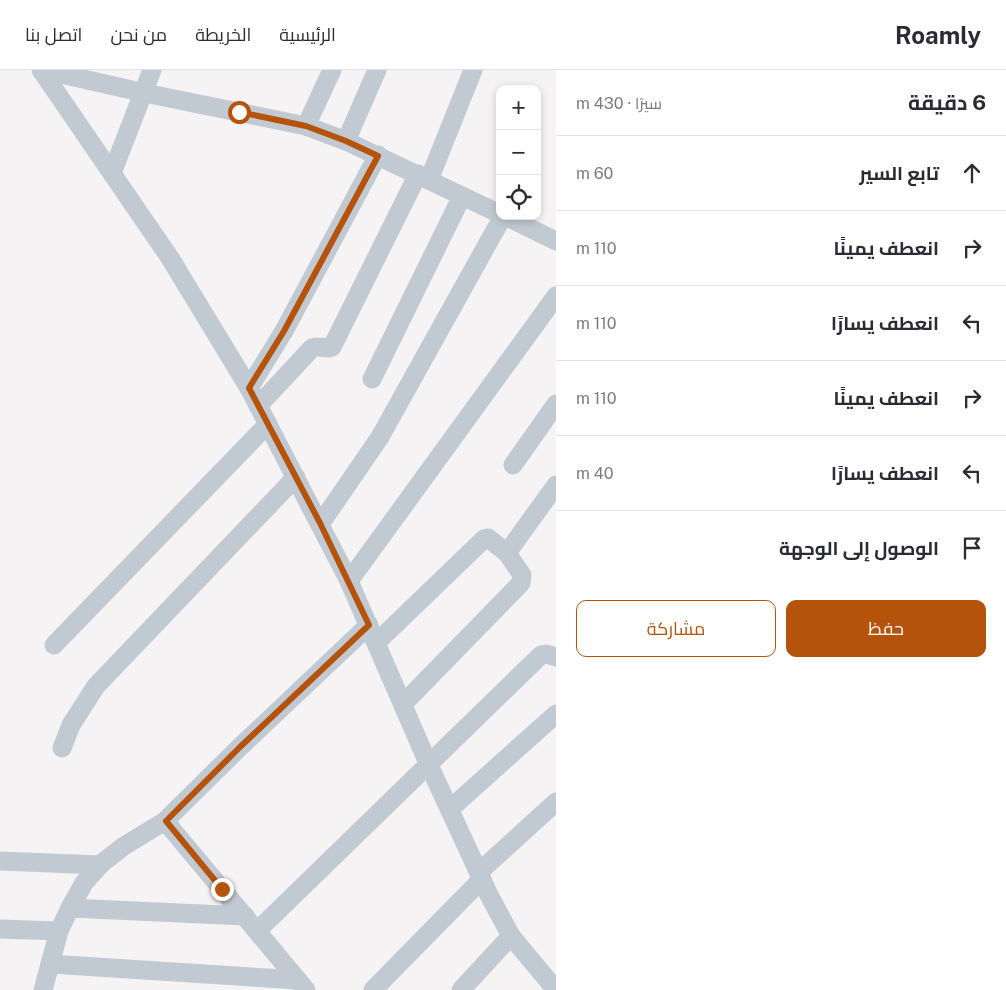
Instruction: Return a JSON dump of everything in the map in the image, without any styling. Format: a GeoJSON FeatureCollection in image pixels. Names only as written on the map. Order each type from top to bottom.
{"type":"FeatureCollection","features":[{"type":"Feature","properties":{"kind":"street"},"geometry":{"type":"LineString","coordinates":[[42,70],[306,126],[346,141],[496,212]]}},
{"type":"Feature","properties":{"kind":"street"},"geometry":{"type":"LineString","coordinates":[[42,70],[170,258],[249,388],[349,581],[428,763],[480,876],[511,936],[556,990]]}},
{"type":"Feature","properties":{"kind":"street"},"geometry":{"type":"LineString","coordinates":[[112,174],[145,93],[152,70]]}},
{"type":"Feature","properties":{"kind":"street"},"geometry":{"type":"LineString","coordinates":[[306,126],[332,70]]}},
{"type":"Feature","properties":{"kind":"street"},"geometry":{"type":"LineString","coordinates":[[346,141],[377,70]]}},
{"type":"Feature","properties":{"kind":"street"},"geometry":{"type":"LineString","coordinates":[[258,406],[312,348],[316,346],[332,347],[424,177],[473,70]]}},
{"type":"Feature","properties":{"kind":"street"},"geometry":{"type":"LineString","coordinates":[[249,388],[284,331],[378,156]]}},
{"type":"Feature","properties":{"kind":"street"},"geometry":{"type":"LineString","coordinates":[[372,379],[462,196]]}},
{"type":"Feature","properties":{"kind":"street"},"geometry":{"type":"LineString","coordinates":[[320,523],[380,437],[502,220]]}},
{"type":"Feature","properties":{"kind":"street"},"geometry":{"type":"LineString","coordinates":[[512,220],[556,241]]}},
{"type":"Feature","properties":{"kind":"street"},"geometry":{"type":"LineString","coordinates":[[349,581],[556,296]]}},
{"type":"Feature","properties":{"kind":"street"},"geometry":{"type":"LineString","coordinates":[[513,465],[556,404]]}},
{"type":"Feature","properties":{"kind":"street"},"geometry":{"type":"LineString","coordinates":[[54,645],[268,424]]}},
{"type":"Feature","properties":{"kind":"street"},"geometry":{"type":"LineString","coordinates":[[62,748],[71,725],[96,686],[296,477]]}},
{"type":"Feature","properties":{"kind":"street"},"geometry":{"type":"LineString","coordinates":[[507,553],[556,485]]}},
{"type":"Feature","properties":{"kind":"street"},"geometry":{"type":"LineString","coordinates":[[42,990],[59,931],[84,883],[100,865],[124,846],[166,821],[240,747],[484,539],[488,538],[507,553],[522,575],[521,583],[404,704]]}},
{"type":"Feature","properties":{"kind":"street"},"geometry":{"type":"LineString","coordinates":[[257,931],[541,655],[546,654],[556,657]]}},
{"type":"Feature","properties":{"kind":"street"},"geometry":{"type":"LineString","coordinates":[[450,809],[556,714]]}},
{"type":"Feature","properties":{"kind":"street"},"geometry":{"type":"LineString","coordinates":[[373,990],[480,876],[556,802]]}},
{"type":"Feature","properties":{"kind":"street"},"geometry":{"type":"LineString","coordinates":[[166,821],[302,985]]}},
{"type":"Feature","properties":{"kind":"street"},"geometry":{"type":"LineString","coordinates":[[0,861],[100,865]]}},
{"type":"Feature","properties":{"kind":"street"},"geometry":{"type":"LineString","coordinates":[[70,908],[245,916]]}},
{"type":"Feature","properties":{"kind":"street"},"geometry":{"type":"LineString","coordinates":[[0,929],[59,931]]}},
{"type":"Feature","properties":{"kind":"street"},"geometry":{"type":"LineString","coordinates":[[461,990],[511,936]]}},
{"type":"Feature","properties":{"kind":"street"},"geometry":{"type":"LineString","coordinates":[[50,964],[302,985]]}},
{"type":"Feature","properties":{"kind":"route"},"geometry":{"type":"LineString","coordinates":[[222,889],[166,821],[240,747],[369,625],[320,523],[249,388],[284,331],[378,156],[346,141],[306,126],[239,112]]}}]}
